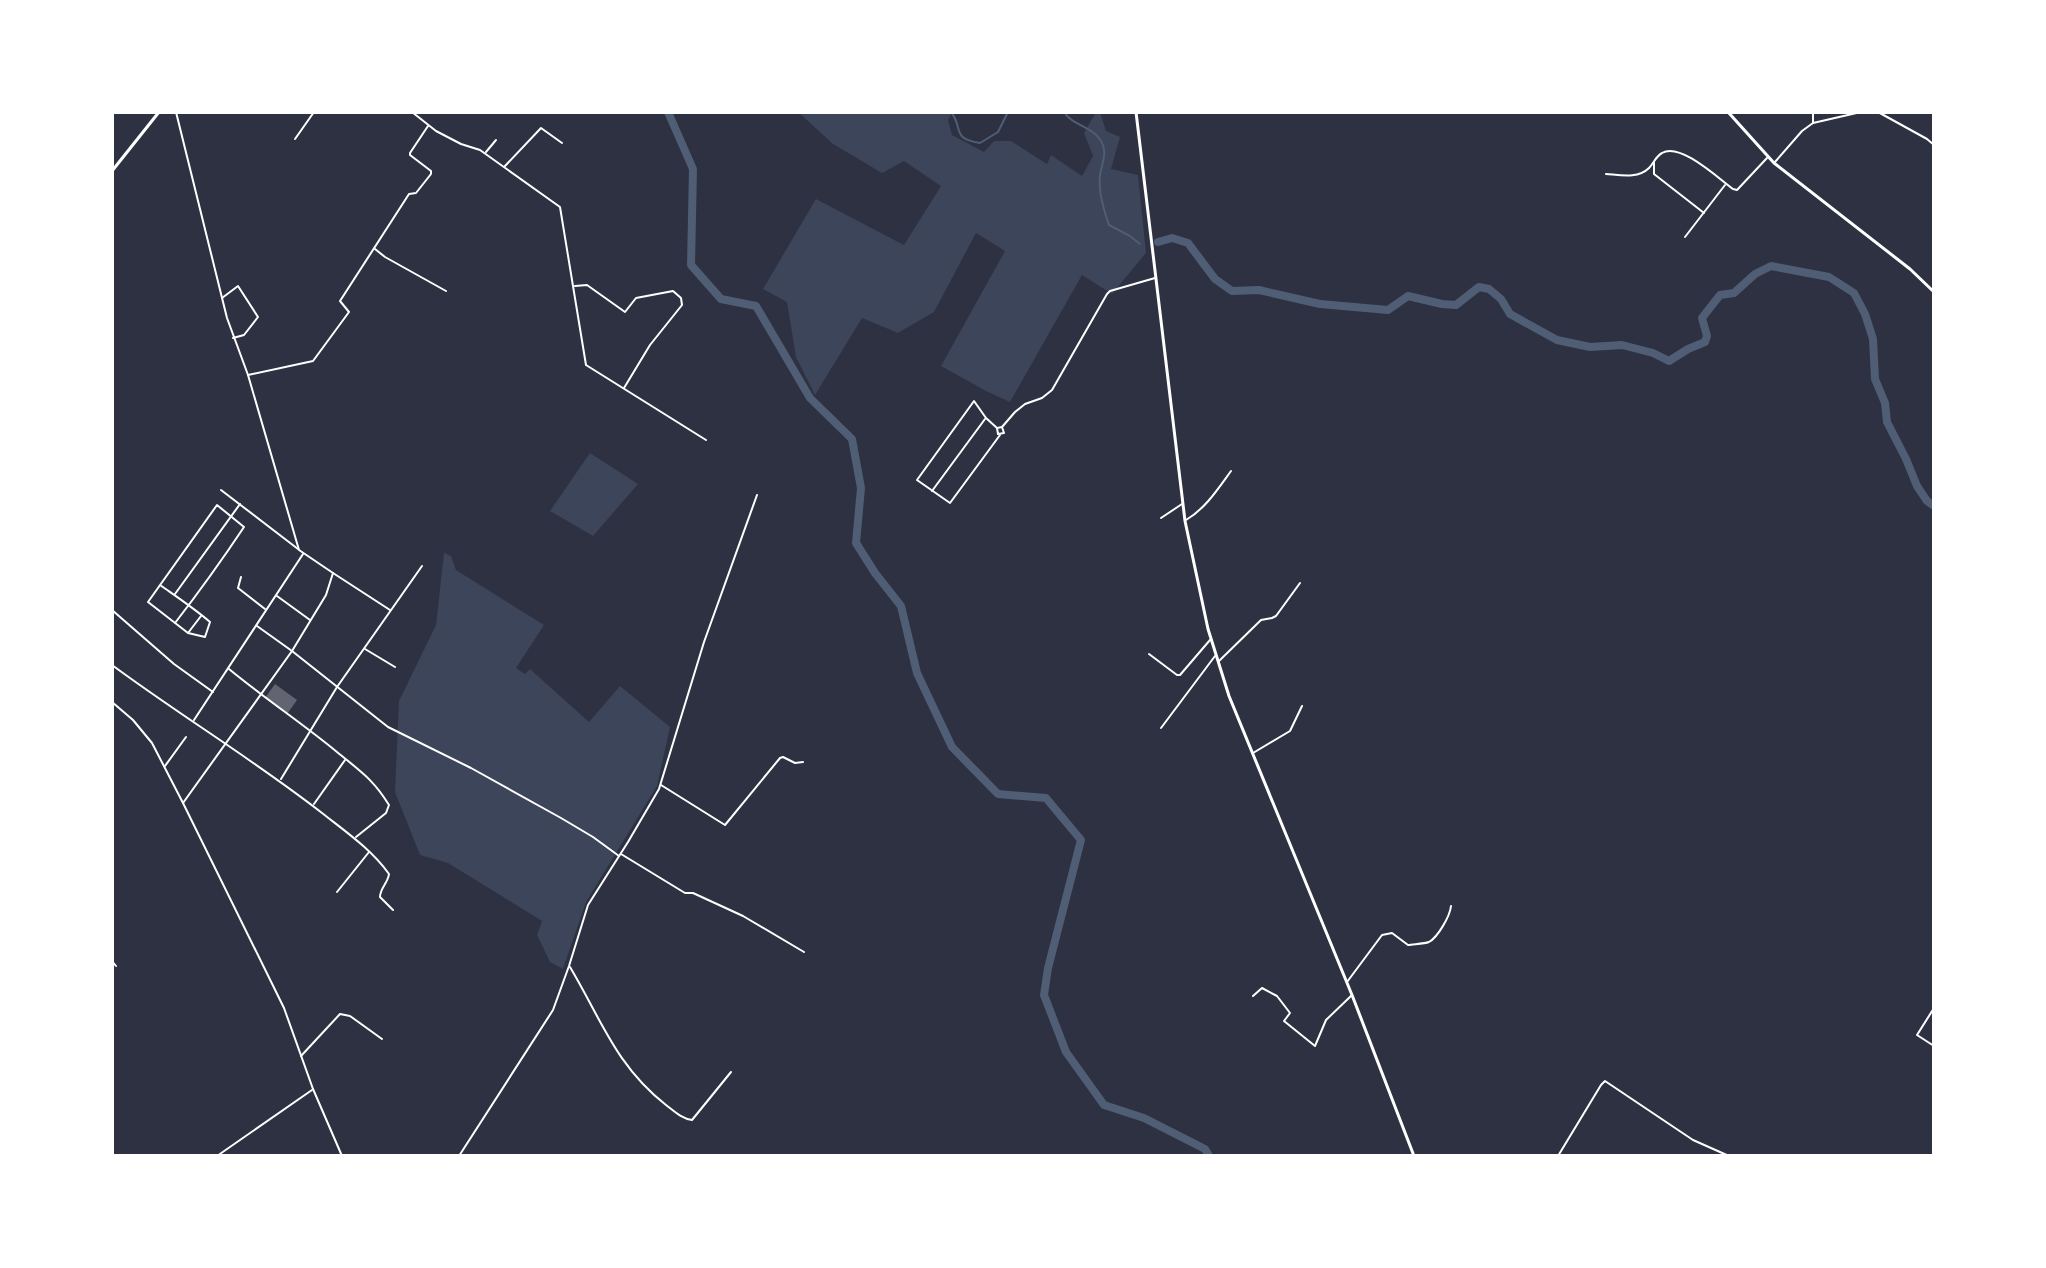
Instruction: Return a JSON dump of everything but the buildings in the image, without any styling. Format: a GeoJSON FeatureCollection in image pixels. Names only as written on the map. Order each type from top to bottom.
{"type":"FeatureCollection","features":[{"type":"Feature","properties":{"kind":"main road"},"geometry":{"type":"LineString","coordinates":[[112,171],[159,112]]}},
{"type":"Feature","properties":{"kind":"main road"},"geometry":{"type":"LineString","coordinates":[[1136,112],[1185,521],[1211,639],[1229,696],[1347,982],[1414,1156]]}},
{"type":"Feature","properties":{"kind":"main road"},"geometry":{"type":"LineString","coordinates":[[1728,112],[1774,163],[1910,269],[1934,292]]}},
{"type":"Feature","properties":{"kind":"street"},"geometry":{"type":"LineString","coordinates":[[176,112],[233,338],[248,375],[299,550]]}},
{"type":"Feature","properties":{"kind":"street"},"geometry":{"type":"LineString","coordinates":[[295,139],[314,112]]}},
{"type":"Feature","properties":{"kind":"street"},"geometry":{"type":"LineString","coordinates":[[412,112],[461,144],[485,153],[560,207],[586,365],[706,440]]}},
{"type":"Feature","properties":{"kind":"street"},"geometry":{"type":"LineString","coordinates":[[1813,112],[1813,123]]}},
{"type":"Feature","properties":{"kind":"street"},"geometry":{"type":"LineString","coordinates":[[1774,163],[1813,123],[1861,112]]}},
{"type":"Feature","properties":{"kind":"street"},"geometry":{"type":"LineString","coordinates":[[1878,112],[1934,145]]}},
{"type":"Feature","properties":{"kind":"street"},"geometry":{"type":"LineString","coordinates":[[248,375],[313,361],[349,312],[340,301],[409,194],[416,193],[431,174],[410,155],[428,125]]}},
{"type":"Feature","properties":{"kind":"street"},"geometry":{"type":"LineString","coordinates":[[504,167],[541,128],[562,143]]}},
{"type":"Feature","properties":{"kind":"street"},"geometry":{"type":"LineString","coordinates":[[485,153],[496,140]]}},
{"type":"Feature","properties":{"kind":"street"},"geometry":{"type":"LineString","coordinates":[[1606,174],[1636,175],[1643,173],[1665,151],[1684,153],[1733,189],[1741,188],[1768,157]]}},
{"type":"Feature","properties":{"kind":"street"},"geometry":{"type":"LineString","coordinates":[[1654,161],[1654,174],[1704,213]]}},
{"type":"Feature","properties":{"kind":"street"},"geometry":{"type":"LineString","coordinates":[[1685,237],[1726,184]]}},
{"type":"Feature","properties":{"kind":"street"},"geometry":{"type":"LineString","coordinates":[[374,248],[446,291]]}},
{"type":"Feature","properties":{"kind":"street"},"geometry":{"type":"LineString","coordinates":[[997,428],[1002,427],[1015,412],[1052,390],[1110,291],[1156,278]]}},
{"type":"Feature","properties":{"kind":"street"},"geometry":{"type":"LineString","coordinates":[[573,286],[587,285],[625,312],[636,298],[673,291],[681,298],[682,305],[650,345],[624,388]]}},
{"type":"Feature","properties":{"kind":"street"},"geometry":{"type":"LineString","coordinates":[[222,298],[238,286],[258,317],[244,335],[233,338]]}},
{"type":"Feature","properties":{"kind":"street"},"geometry":{"type":"LineString","coordinates":[[1000,435],[974,401],[918,479],[950,503],[1004,433],[1002,427]]}},
{"type":"Feature","properties":{"kind":"street"},"geometry":{"type":"LineString","coordinates":[[932,491],[986,418]]}},
{"type":"Feature","properties":{"kind":"street"},"geometry":{"type":"LineString","coordinates":[[1185,521],[1213,496],[1231,471]]}},
{"type":"Feature","properties":{"kind":"street"},"geometry":{"type":"LineString","coordinates":[[221,490],[303,553],[391,611]]}},
{"type":"Feature","properties":{"kind":"street"},"geometry":{"type":"LineString","coordinates":[[459,1156],[553,1010],[588,905],[660,784],[704,642],[757,495]]}},
{"type":"Feature","properties":{"kind":"street"},"geometry":{"type":"LineString","coordinates":[[174,595],[240,504]]}},
{"type":"Feature","properties":{"kind":"street"},"geometry":{"type":"LineString","coordinates":[[1161,518],[1183,504]]}},
{"type":"Feature","properties":{"kind":"street"},"geometry":{"type":"LineString","coordinates":[[160,585],[189,605],[210,622],[205,637],[188,633],[175,623],[148,602],[160,585],[217,505],[244,527],[189,605],[175,623]]}},
{"type":"Feature","properties":{"kind":"street"},"geometry":{"type":"LineString","coordinates":[[193,721],[303,553]]}},
{"type":"Feature","properties":{"kind":"street"},"geometry":{"type":"LineString","coordinates":[[280,780],[337,687],[422,566]]}},
{"type":"Feature","properties":{"kind":"street"},"geometry":{"type":"LineString","coordinates":[[183,803],[292,651],[326,595],[333,573]]}},
{"type":"Feature","properties":{"kind":"street"},"geometry":{"type":"LineString","coordinates":[[241,577],[238,588],[267,610]]}},
{"type":"Feature","properties":{"kind":"street"},"geometry":{"type":"LineString","coordinates":[[1218,662],[1261,620],[1276,616],[1300,583]]}},
{"type":"Feature","properties":{"kind":"street"},"geometry":{"type":"LineString","coordinates":[[276,595],[311,621]]}},
{"type":"Feature","properties":{"kind":"street"},"geometry":{"type":"LineString","coordinates":[[112,610],[213,693]]}},
{"type":"Feature","properties":{"kind":"street"},"geometry":{"type":"LineString","coordinates":[[112,618],[116,613]]}},
{"type":"Feature","properties":{"kind":"street"},"geometry":{"type":"LineString","coordinates":[[188,633],[201,615]]}},
{"type":"Feature","properties":{"kind":"street"},"geometry":{"type":"LineString","coordinates":[[257,626],[388,727],[561,818],[685,893],[693,893],[743,916],[804,952]]}},
{"type":"Feature","properties":{"kind":"street"},"geometry":{"type":"LineString","coordinates":[[1149,654],[1180,675],[1211,639]]}},
{"type":"Feature","properties":{"kind":"street"},"geometry":{"type":"LineString","coordinates":[[364,649],[395,667]]}},
{"type":"Feature","properties":{"kind":"street"},"geometry":{"type":"LineString","coordinates":[[1161,728],[1216,655]]}},
{"type":"Feature","properties":{"kind":"street"},"geometry":{"type":"LineString","coordinates":[[112,665],[280,780],[370,851],[389,874],[380,897],[393,910]]}},
{"type":"Feature","properties":{"kind":"street"},"geometry":{"type":"LineString","coordinates":[[229,669],[370,778],[389,805],[386,813],[355,838]]}},
{"type":"Feature","properties":{"kind":"street"},"geometry":{"type":"LineString","coordinates":[[112,702],[133,720],[152,743],[183,803],[284,1008],[313,1089],[342,1156]]}},
{"type":"Feature","properties":{"kind":"street"},"geometry":{"type":"LineString","coordinates":[[1253,754],[1290,731],[1302,706]]}},
{"type":"Feature","properties":{"kind":"street"},"geometry":{"type":"LineString","coordinates":[[164,767],[186,737]]}},
{"type":"Feature","properties":{"kind":"street"},"geometry":{"type":"LineString","coordinates":[[660,784],[725,825],[780,758],[803,762]]}},
{"type":"Feature","properties":{"kind":"street"},"geometry":{"type":"LineString","coordinates":[[313,806],[345,759]]}},
{"type":"Feature","properties":{"kind":"street"},"geometry":{"type":"LineString","coordinates":[[337,892],[370,851]]}},
{"type":"Feature","properties":{"kind":"street"},"geometry":{"type":"LineString","coordinates":[[1347,982],[1382,935],[1392,933],[1408,945],[1429,942],[1446,922],[1452,911],[1451,906]]}},
{"type":"Feature","properties":{"kind":"street"},"geometry":{"type":"LineString","coordinates":[[112,961],[116,966]]}},
{"type":"Feature","properties":{"kind":"street"},"geometry":{"type":"LineString","coordinates":[[569,966],[620,1059],[654,1096],[685,1119],[692,1120],[731,1072]]}},
{"type":"Feature","properties":{"kind":"street"},"geometry":{"type":"LineString","coordinates":[[1253,996],[1262,988],[1277,996],[1290,1013],[1284,1021],[1315,1046],[1326,1020],[1352,995]]}},
{"type":"Feature","properties":{"kind":"street"},"geometry":{"type":"LineString","coordinates":[[1934,1008],[1917,1035],[1934,1046]]}},
{"type":"Feature","properties":{"kind":"street"},"geometry":{"type":"LineString","coordinates":[[301,1056],[340,1014],[350,1016],[382,1039]]}},
{"type":"Feature","properties":{"kind":"street"},"geometry":{"type":"LineString","coordinates":[[1558,1156],[1605,1081],[1693,1140],[1729,1156]]}},
{"type":"Feature","properties":{"kind":"street"},"geometry":{"type":"LineString","coordinates":[[217,1156],[313,1089]]}},
{"type":"Feature","properties":{"kind":"shaded area"},"geometry":{"type":"Polygon","coordinates":[[[798,112],[952,112],[948,120],[952,135],[984,152],[994,141],[1011,141],[1047,164],[1051,155],[1082,176],[1093,156],[1084,133],[1096,112],[1100,112],[1106,131],[1120,137],[1111,169],[1138,175],[1146,253],[1112,294],[1082,275],[1010,402],[941,366],[1005,251],[976,233],[934,312],[898,333],[862,318],[815,395],[796,357],[787,302],[763,289],[816,199],[904,245],[941,186],[904,161],[882,173],[833,144],[798,112]]]}},
{"type":"Feature","properties":{"kind":"shaded area"},"geometry":{"type":"Polygon","coordinates":[[[590,453],[638,484],[593,536],[550,511],[590,453]]]}},
{"type":"Feature","properties":{"kind":"shaded area"},"geometry":{"type":"Polygon","coordinates":[[[444,553],[451,556],[456,570],[544,625],[516,668],[525,674],[530,669],[589,722],[620,686],[670,727],[657,786],[586,902],[563,969],[550,962],[537,935],[542,921],[448,863],[420,855],[395,792],[399,701],[436,625],[444,553]]]}},
{"type":"Feature","properties":{"kind":"waterway"},"geometry":{"type":"LineString","coordinates":[[668,112],[693,169],[691,265],[721,299],[756,306],[810,398],[852,439],[861,488],[856,543],[901,606],[917,673],[952,747],[998,794],[1046,798],[1081,840],[1044,995],[1066,1052],[1104,1105],[1144,1118],[1205,1149],[1209,1156]]}},
{"type":"Feature","properties":{"kind":"waterway"},"geometry":{"type":"LineString","coordinates":[[951,112],[961,135],[980,143],[998,132],[1008,112]]}},
{"type":"Feature","properties":{"kind":"waterway"},"geometry":{"type":"LineString","coordinates":[[1064,112],[1095,134],[1102,143],[1104,152],[1100,187],[1109,225],[1140,244]]}},
{"type":"Feature","properties":{"kind":"waterway"},"geometry":{"type":"LineString","coordinates":[[1158,242],[1172,238],[1188,243],[1215,279],[1232,291],[1259,290],[1320,304],[1388,310],[1408,296],[1456,305],[1479,287],[1489,289],[1501,299],[1510,314],[1557,340],[1590,347],[1622,345],[1653,353],[1669,361],[1705,342],[1707,336],[1702,318],[1720,295],[1734,293],[1755,274],[1771,266],[1829,277],[1854,293],[1865,314],[1873,339],[1875,379],[1885,403],[1887,422],[1917,486],[1934,506]]}}]}
